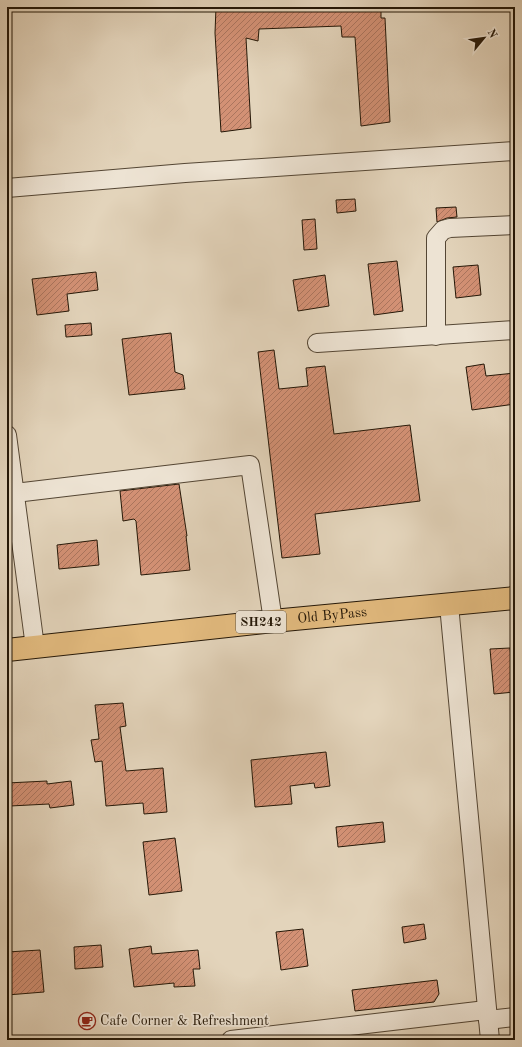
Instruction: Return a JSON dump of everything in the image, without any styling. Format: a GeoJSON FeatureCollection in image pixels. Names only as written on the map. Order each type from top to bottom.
{"type":"FeatureCollection","features":[{"type":"Feature","properties":{"kind":"main road","name":"Old ByPass"},"geometry":{"type":"LineString","coordinates":[[7,650],[273,621],[515,598]]}},
{"type":"Feature","properties":{"kind":"street"},"geometry":{"type":"LineString","coordinates":[[7,188],[193,173],[515,151]]}},
{"type":"Feature","properties":{"kind":"street"},"geometry":{"type":"LineString","coordinates":[[436,336],[436,238],[439,234],[450,228],[515,225]]}},
{"type":"Feature","properties":{"kind":"street"},"geometry":{"type":"LineString","coordinates":[[317,343],[515,330]]}},
{"type":"Feature","properties":{"kind":"street"},"geometry":{"type":"LineString","coordinates":[[7,435],[35,647]]}},
{"type":"Feature","properties":{"kind":"street"},"geometry":{"type":"LineString","coordinates":[[15,493],[250,465],[273,621]]}},
{"type":"Feature","properties":{"kind":"street"},"geometry":{"type":"LineString","coordinates":[[449,605],[490,1040]]}},
{"type":"Feature","properties":{"kind":"street"},"geometry":{"type":"LineString","coordinates":[[231,1040],[487,1015],[515,1017]]}},
{"type":"Feature","properties":{"kind":"building"},"geometry":{"type":"Polygon","coordinates":[[[216,7],[381,7],[381,18],[385,18],[390,122],[361,126],[355,37],[342,37],[341,26],[259,29],[258,41],[246,38],[251,128],[221,132],[215,33],[216,7]]]}},
{"type":"Feature","properties":{"kind":"building"},"geometry":{"type":"Polygon","coordinates":[[[355,199],[356,211],[337,213],[336,200],[355,199]]]}},
{"type":"Feature","properties":{"kind":"building"},"geometry":{"type":"Polygon","coordinates":[[[456,207],[457,217],[447,218],[437,222],[436,208],[456,207]]]}},
{"type":"Feature","properties":{"kind":"building"},"geometry":{"type":"Polygon","coordinates":[[[315,219],[317,249],[304,250],[302,220],[315,219]]]}},
{"type":"Feature","properties":{"kind":"building"},"geometry":{"type":"Polygon","coordinates":[[[397,261],[403,311],[374,315],[368,264],[397,261]]]}},
{"type":"Feature","properties":{"kind":"building"},"geometry":{"type":"Polygon","coordinates":[[[478,265],[481,295],[456,298],[453,267],[478,265]]]}},
{"type":"Feature","properties":{"kind":"building"},"geometry":{"type":"Polygon","coordinates":[[[96,272],[98,290],[67,294],[69,311],[37,315],[32,279],[96,272]]]}},
{"type":"Feature","properties":{"kind":"building"},"geometry":{"type":"Polygon","coordinates":[[[325,275],[329,306],[298,311],[293,280],[325,275]]]}},
{"type":"Feature","properties":{"kind":"building"},"geometry":{"type":"Polygon","coordinates":[[[91,323],[92,335],[66,337],[65,325],[91,323]]]}},
{"type":"Feature","properties":{"kind":"building"},"geometry":{"type":"Polygon","coordinates":[[[171,333],[175,372],[183,375],[185,389],[129,395],[122,339],[171,333]]]}},
{"type":"Feature","properties":{"kind":"building"},"geometry":{"type":"Polygon","coordinates":[[[274,350],[279,389],[308,386],[306,368],[325,366],[334,434],[410,425],[420,501],[315,514],[320,554],[282,558],[258,352],[274,350]]]}},
{"type":"Feature","properties":{"kind":"building"},"geometry":{"type":"Polygon","coordinates":[[[484,364],[486,376],[515,373],[515,404],[472,410],[466,367],[484,364]]]}},
{"type":"Feature","properties":{"kind":"building"},"geometry":{"type":"Polygon","coordinates":[[[179,484],[187,536],[190,570],[141,575],[136,521],[134,519],[123,521],[120,491],[179,484]]]}},
{"type":"Feature","properties":{"kind":"building"},"geometry":{"type":"Polygon","coordinates":[[[97,540],[99,565],[59,569],[57,545],[97,540]]]}},
{"type":"Feature","properties":{"kind":"building"},"geometry":{"type":"Polygon","coordinates":[[[510,648],[514,692],[494,694],[490,649],[510,648]]]}},
{"type":"Feature","properties":{"kind":"building"},"geometry":{"type":"Polygon","coordinates":[[[123,703],[126,726],[120,727],[126,771],[163,768],[167,812],[144,814],[143,803],[106,806],[102,761],[95,762],[91,740],[99,739],[95,705],[123,703]]]}},
{"type":"Feature","properties":{"kind":"building"},"geometry":{"type":"Polygon","coordinates":[[[326,752],[330,786],[315,788],[314,783],[290,786],[292,804],[255,807],[251,760],[326,752]]]}},
{"type":"Feature","properties":{"kind":"building"},"geometry":{"type":"Polygon","coordinates":[[[47,781],[47,784],[71,781],[74,805],[50,808],[49,804],[10,806],[10,804],[7,804],[7,783],[47,781]]]}},
{"type":"Feature","properties":{"kind":"building"},"geometry":{"type":"Polygon","coordinates":[[[383,822],[385,842],[338,847],[336,827],[383,822]]]}},
{"type":"Feature","properties":{"kind":"building"},"geometry":{"type":"Polygon","coordinates":[[[175,838],[182,891],[149,895],[143,842],[175,838]]]}},
{"type":"Feature","properties":{"kind":"building"},"geometry":{"type":"Polygon","coordinates":[[[424,924],[426,939],[404,943],[402,927],[424,924]]]}},
{"type":"Feature","properties":{"kind":"building"},"geometry":{"type":"Polygon","coordinates":[[[303,929],[308,966],[281,970],[276,932],[303,929]]]}},
{"type":"Feature","properties":{"kind":"building"},"geometry":{"type":"Polygon","coordinates":[[[101,945],[103,967],[75,969],[74,947],[101,945]]]}},
{"type":"Feature","properties":{"kind":"building"},"geometry":{"type":"Polygon","coordinates":[[[151,946],[152,954],[198,950],[200,969],[193,969],[195,986],[174,987],[174,983],[134,987],[129,949],[151,946]]]}},
{"type":"Feature","properties":{"kind":"building"},"geometry":{"type":"Polygon","coordinates":[[[40,950],[44,992],[7,995],[7,952],[40,950]]]}},
{"type":"Feature","properties":{"kind":"building"},"geometry":{"type":"Polygon","coordinates":[[[437,980],[439,994],[434,1002],[355,1011],[352,990],[437,980]]]}},
{"type":"Feature","properties":{"kind":"place","name":"Cafe Corner & Refreshment"},"geometry":{"type":"Point","coordinates":[87,1021]}}]}
